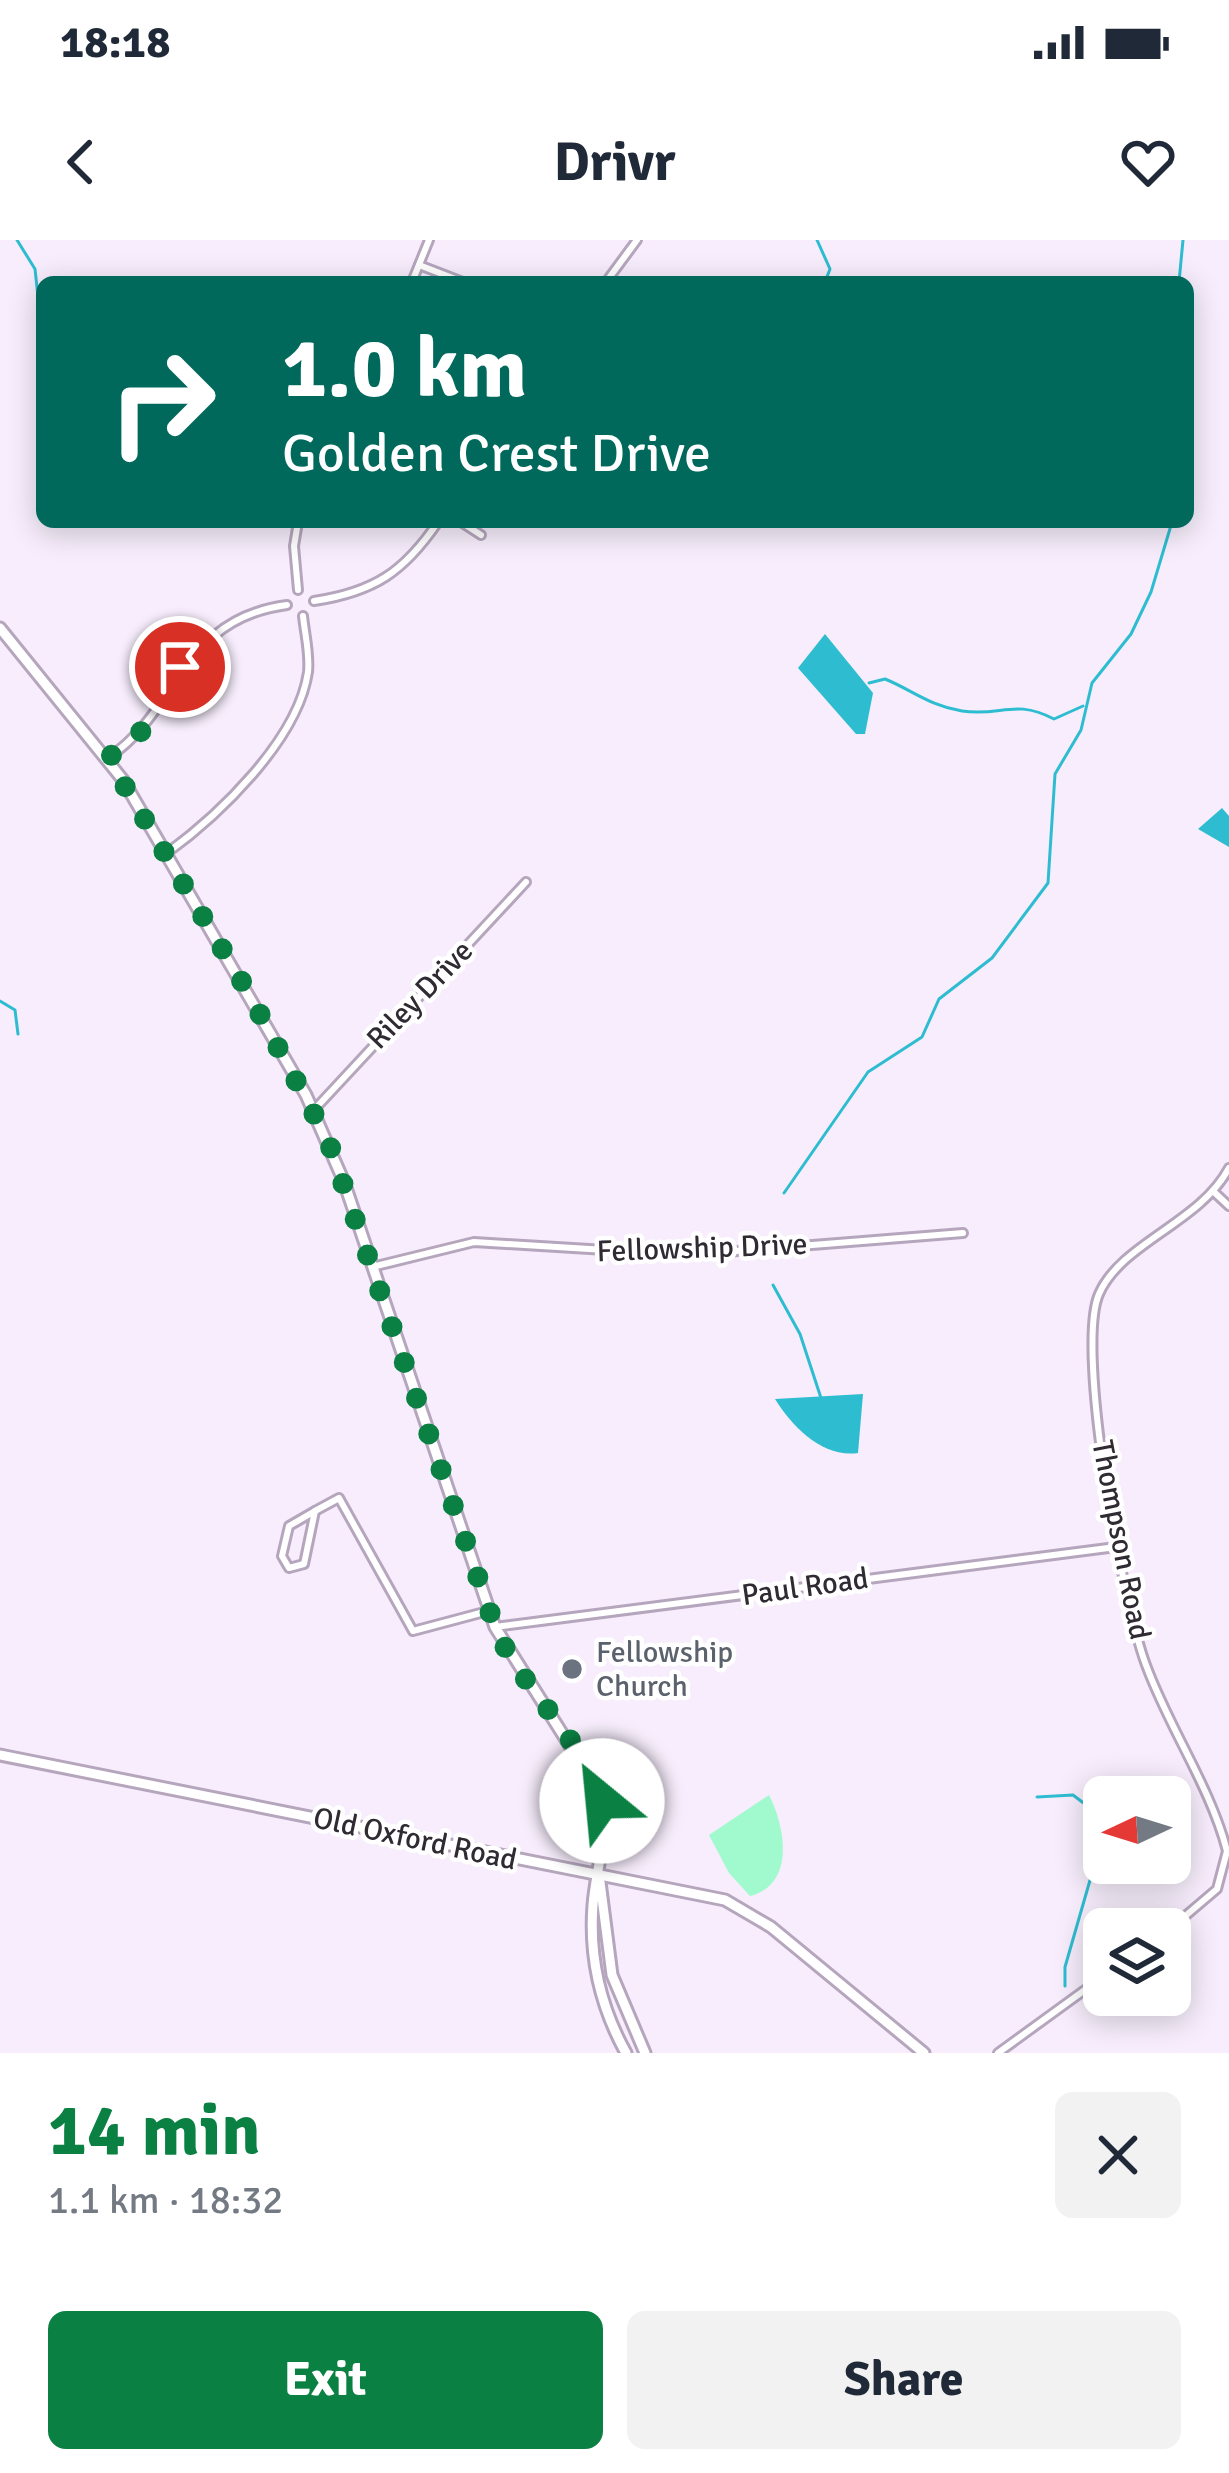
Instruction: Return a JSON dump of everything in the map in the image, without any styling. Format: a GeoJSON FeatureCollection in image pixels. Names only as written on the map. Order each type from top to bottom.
{"type":"FeatureCollection","features":[{"type":"Feature","properties":{"kind":"street"},"geometry":{"type":"LineString","coordinates":[[414,276],[429,240]]}},
{"type":"Feature","properties":{"kind":"street"},"geometry":{"type":"LineString","coordinates":[[610,276],[637,240]]}},
{"type":"Feature","properties":{"kind":"street"},"geometry":{"type":"LineString","coordinates":[[419,265],[447,276]]}},
{"type":"Feature","properties":{"kind":"street"},"geometry":{"type":"LineString","coordinates":[[108,758],[140,733],[180,667],[250,612],[287,605],[298,590],[297,528]]}},
{"type":"Feature","properties":{"kind":"street"},"geometry":{"type":"LineString","coordinates":[[167,853],[227,804],[293,715],[308,674],[303,616],[314,601],[359,593],[384,581],[406,564],[433,528]]}},
{"type":"Feature","properties":{"kind":"street"},"geometry":{"type":"LineString","coordinates":[[470,528],[481,535]]}},
{"type":"Feature","properties":{"kind":"street"},"geometry":{"type":"LineString","coordinates":[[298,590],[314,601]]}},
{"type":"Feature","properties":{"kind":"street"},"geometry":{"type":"LineString","coordinates":[[287,605],[303,616]]}},
{"type":"Feature","properties":{"kind":"street"},"geometry":{"type":"LineString","coordinates":[[0,628],[108,758],[314,1109],[488,1611],[599,1792],[604,1820],[593,1903],[596,1964],[605,2007],[626,2053]]}},
{"type":"Feature","properties":{"kind":"street","name":"Riley Drive"},"geometry":{"type":"LineString","coordinates":[[314,1109],[526,882]]}},
{"type":"Feature","properties":{"kind":"street","name":"Thompson Road"},"geometry":{"type":"LineString","coordinates":[[1191,1911],[1217,1889],[1227,1851],[1146,1667],[1115,1547],[1096,1394],[1094,1307],[1110,1276],[1214,1192],[1229,1168]]}},
{"type":"Feature","properties":{"kind":"street"},"geometry":{"type":"LineString","coordinates":[[1214,1192],[1229,1206]]}},
{"type":"Feature","properties":{"kind":"street","name":"Fellowship Drive"},"geometry":{"type":"LineString","coordinates":[[372,1268],[474,1242],[687,1255],[963,1233]]}},
{"type":"Feature","properties":{"kind":"street"},"geometry":{"type":"LineString","coordinates":[[315,1511],[304,1564],[289,1568],[282,1556],[289,1526],[315,1511],[339,1498],[413,1631],[488,1611]]}},
{"type":"Feature","properties":{"kind":"street","name":"Paul Road"},"geometry":{"type":"LineString","coordinates":[[495,1627],[1115,1547]]}},
{"type":"Feature","properties":{"kind":"street","name":"Old Oxford Road"},"geometry":{"type":"LineString","coordinates":[[0,1755],[701,1894],[740,1907],[924,2053]]}},
{"type":"Feature","properties":{"kind":"street"},"geometry":{"type":"LineString","coordinates":[[599,1876],[612,1975],[645,2053]]}},
{"type":"Feature","properties":{"kind":"street"},"geometry":{"type":"LineString","coordinates":[[998,2053],[1083,1991]]}},
{"type":"Feature","properties":{"kind":"green space"},"geometry":{"type":"Polygon","coordinates":[[[769,1795],[783,1853],[775,1880],[750,1896],[729,1873],[709,1835],[769,1795]]]}},
{"type":"Feature","properties":{"kind":"water"},"geometry":{"type":"Polygon","coordinates":[[[825,634],[873,693],[865,734],[856,734],[798,668],[825,634]]]}},
{"type":"Feature","properties":{"kind":"water"},"geometry":{"type":"Polygon","coordinates":[[[1222,808],[1229,816],[1229,847],[1198,829],[1222,808]]]}},
{"type":"Feature","properties":{"kind":"water"},"geometry":{"type":"Polygon","coordinates":[[[863,1394],[858,1453],[833,1451],[810,1439],[775,1399],[863,1394]]]}},
{"type":"Feature","properties":{"kind":"waterway"},"geometry":{"type":"LineString","coordinates":[[17,240],[36,278]]}},
{"type":"Feature","properties":{"kind":"waterway"},"geometry":{"type":"LineString","coordinates":[[817,240],[830,269],[827,276]]}},
{"type":"Feature","properties":{"kind":"waterway"},"geometry":{"type":"LineString","coordinates":[[1180,276],[1183,240]]}},
{"type":"Feature","properties":{"kind":"waterway"},"geometry":{"type":"LineString","coordinates":[[784,1193],[868,1072],[922,1037],[939,999],[992,958],[1048,883],[1055,774],[1081,730],[1092,683],[1131,634],[1151,592],[1170,528]]}},
{"type":"Feature","properties":{"kind":"waterway"},"geometry":{"type":"LineString","coordinates":[[869,683],[885,679],[962,711],[1017,709],[1054,719],[1083,706]]}},
{"type":"Feature","properties":{"kind":"waterway"},"geometry":{"type":"LineString","coordinates":[[0,1001],[15,1010],[18,1034]]}},
{"type":"Feature","properties":{"kind":"waterway"},"geometry":{"type":"LineString","coordinates":[[773,1285],[800,1334],[821,1398]]}},
{"type":"Feature","properties":{"kind":"waterway"},"geometry":{"type":"LineString","coordinates":[[1037,1797],[1073,1795],[1098,1814],[1099,1849],[1065,1967],[1065,1986]]}},
{"type":"Feature","properties":{"kind":"place","name":"Fellowship Church"},"geometry":{"type":"Point","coordinates":[572,1669]}},
{"type":"Feature","properties":{"kind":"route"},"geometry":{"type":"LineString","coordinates":[[180,667],[140,733],[108,758],[320,1123],[499,1637],[591,1773],[602,1801]]}}]}
